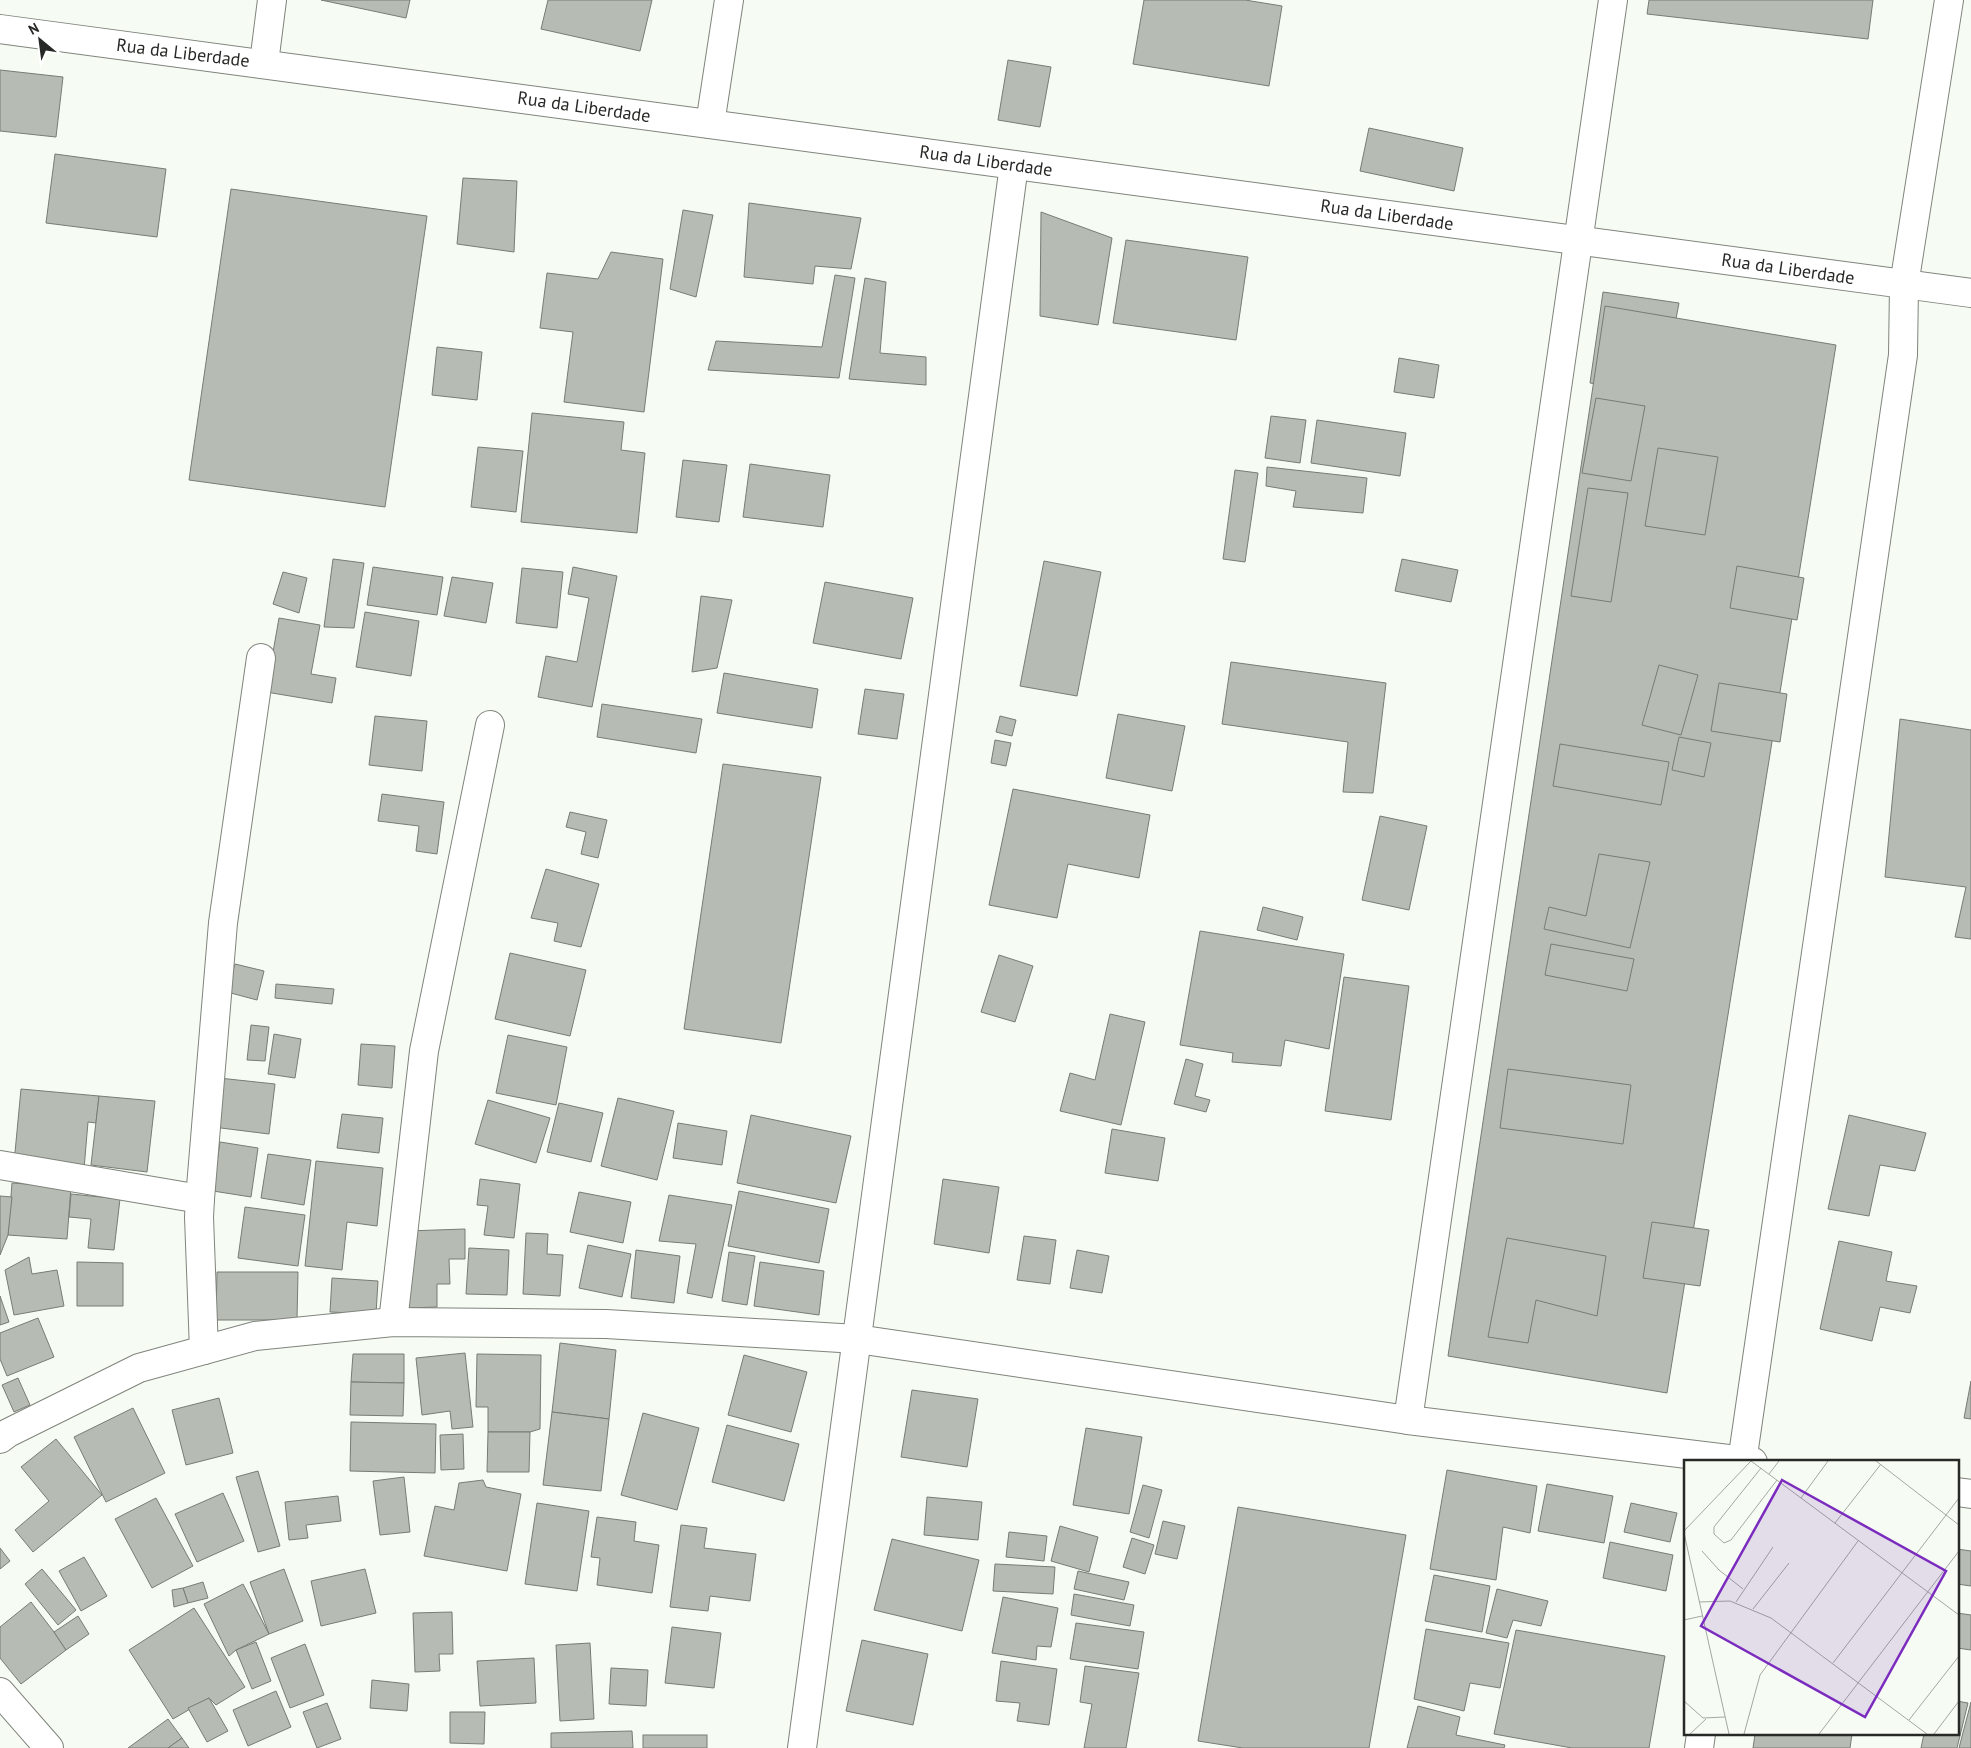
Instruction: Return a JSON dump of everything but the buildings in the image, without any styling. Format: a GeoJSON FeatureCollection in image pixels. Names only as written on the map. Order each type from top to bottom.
{"type":"FeatureCollection","features":[{"type":"Feature","properties":{"kind":"street"},"geometry":{"type":"LineString","coordinates":[[264,63],[272,0]]}},
{"type":"Feature","properties":{"kind":"street"},"geometry":{"type":"LineString","coordinates":[[710,124],[729,0]]}},
{"type":"Feature","properties":{"kind":"street"},"geometry":{"type":"LineString","coordinates":[[1408,1420],[1613,0]]}},
{"type":"Feature","properties":{"kind":"street"},"geometry":{"type":"LineString","coordinates":[[1746,1460],[1903,354],[1904,285],[1949,0]]}},
{"type":"Feature","properties":{"kind":"street","name":"Rua da Liberdade"},"geometry":{"type":"LineString","coordinates":[[0,29],[1971,293]]}},
{"type":"Feature","properties":{"kind":"street"},"geometry":{"type":"LineString","coordinates":[[802,1748],[1014,165]]}},
{"type":"Feature","properties":{"kind":"street"},"geometry":{"type":"LineString","coordinates":[[204,1350],[200,1198],[223,923],[261,658]]}},
{"type":"Feature","properties":{"kind":"street"},"geometry":{"type":"LineString","coordinates":[[394,1322],[424,1051],[490,725]]}},
{"type":"Feature","properties":{"kind":"street"},"geometry":{"type":"LineString","coordinates":[[0,1165],[200,1198]]}},
{"type":"Feature","properties":{"kind":"street"},"geometry":{"type":"LineString","coordinates":[[0,1439],[8,1433],[139,1368],[255,1336],[394,1322],[606,1324],[857,1339],[1408,1420],[1738,1460]]}},
{"type":"Feature","properties":{"kind":"street"},"geometry":{"type":"LineString","coordinates":[[1958,1492],[1971,1494]]}},
{"type":"Feature","properties":{"kind":"street"},"geometry":{"type":"LineString","coordinates":[[0,1692],[49,1748]]}}]}
